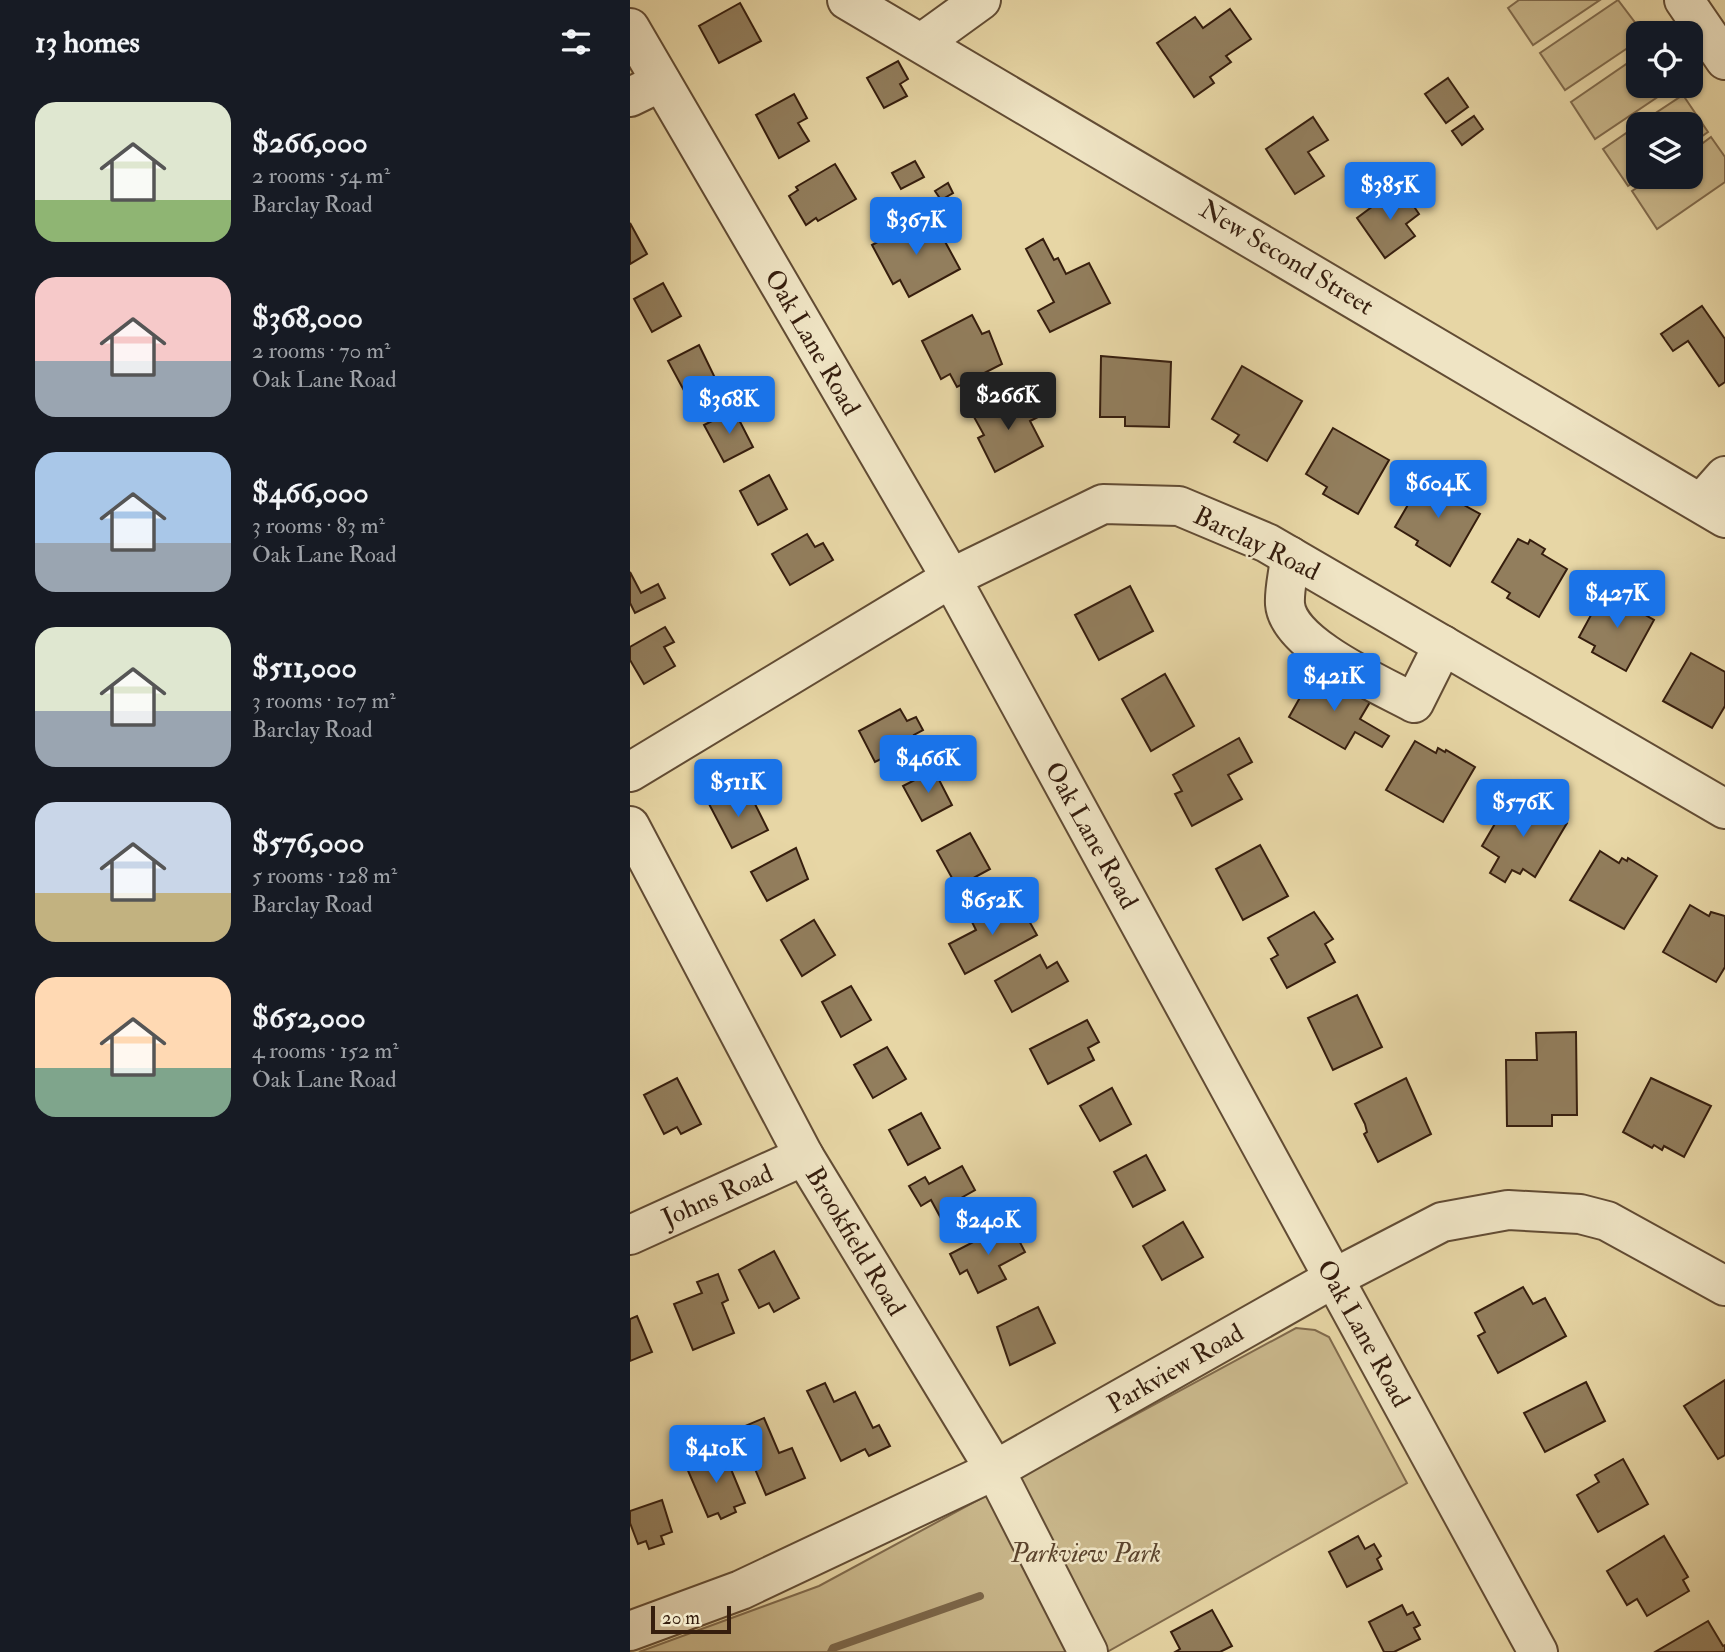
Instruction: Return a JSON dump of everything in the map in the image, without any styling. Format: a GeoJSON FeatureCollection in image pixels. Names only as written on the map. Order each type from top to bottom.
{"type":"FeatureCollection","features":[{"type":"Feature","properties":{"kind":"street","name":"New Second Street"},"geometry":{"type":"LineString","coordinates":[[847,0],[1717,499]]}},
{"type":"Feature","properties":{"kind":"street"},"geometry":{"type":"LineString","coordinates":[[923,42],[981,0]]}},
{"type":"Feature","properties":{"kind":"street"},"geometry":{"type":"LineString","coordinates":[[1684,0],[1725,60]]}},
{"type":"Feature","properties":{"kind":"street","name":"Oak Lane Road"},"geometry":{"type":"LineString","coordinates":[[630,28],[645,89],[951,578],[1538,1652]]}},
{"type":"Feature","properties":{"kind":"street","name":"Barclay Road"},"geometry":{"type":"LineString","coordinates":[[630,772],[951,578],[1103,504],[1179,506],[1267,542],[1725,809]]}},
{"type":"Feature","properties":{"kind":"street"},"geometry":{"type":"LineString","coordinates":[[1290,556],[1285,607],[1304,640],[1357,673],[1414,703],[1443,645]]}},
{"type":"Feature","properties":{"kind":"street","name":"Brookfield Road"},"geometry":{"type":"LineString","coordinates":[[630,826],[804,1156],[995,1470],[1088,1652]]}},
{"type":"Feature","properties":{"kind":"street","name":"Johns Road"},"geometry":{"type":"LineString","coordinates":[[630,1235],[804,1156]]}},
{"type":"Feature","properties":{"kind":"street","name":"Parkview Road"},"geometry":{"type":"LineString","coordinates":[[630,1631],[741,1590],[995,1470],[1334,1278],[1442,1222],[1508,1210],[1580,1214],[1607,1221],[1725,1286]]}},
{"type":"Feature","properties":{"kind":"green space"},"geometry":{"type":"Polygon","coordinates":[[[1519,0],[1600,0],[1533,45],[1508,8],[1519,0]]]}},
{"type":"Feature","properties":{"kind":"green space"},"geometry":{"type":"Polygon","coordinates":[[[1618,0],[1634,21],[1626,21],[1626,49],[1565,90],[1540,53],[1618,0]]]}},
{"type":"Feature","properties":{"kind":"green space"},"geometry":{"type":"Polygon","coordinates":[[[1626,64],[1626,98],[1656,98],[1635,112],[1626,112],[1626,118],[1595,139],[1571,102],[1626,64]]]}},
{"type":"Feature","properties":{"kind":"green space"},"geometry":{"type":"Polygon","coordinates":[[[1678,98],[1685,98],[1694,112],[1657,112],[1678,98]]]}},
{"type":"Feature","properties":{"kind":"green space"},"geometry":{"type":"Polygon","coordinates":[[[1626,133],[1626,183],[1603,149],[1626,133]]]}},
{"type":"Feature","properties":{"kind":"green space"},"geometry":{"type":"Polygon","coordinates":[[[1711,137],[1725,157],[1725,182],[1657,229],[1632,191],[1703,189],[1703,143],[1711,137]]]}},
{"type":"Feature","properties":{"kind":"green space","name":"Parkview Park"},"geometry":{"type":"Polygon","coordinates":[[[1296,1328],[1315,1330],[1329,1337],[1407,1483],[1107,1652],[639,1652],[819,1586],[1296,1328]]]}},
{"type":"Feature","properties":{"kind":"building"},"geometry":{"type":"Polygon","coordinates":[[[740,3],[761,41],[719,63],[699,26],[740,3]]]}},
{"type":"Feature","properties":{"kind":"building"},"geometry":{"type":"Polygon","coordinates":[[[1230,9],[1251,39],[1226,56],[1231,62],[1210,77],[1214,83],[1194,97],[1157,43],[1195,17],[1203,28],[1230,9]]]}},
{"type":"Feature","properties":{"kind":"building"},"geometry":{"type":"Polygon","coordinates":[[[898,61],[908,79],[900,84],[907,96],[884,108],[867,78],[898,61]]]}},
{"type":"Feature","properties":{"kind":"building"},"geometry":{"type":"Polygon","coordinates":[[[1448,78],[1468,107],[1446,123],[1425,94],[1448,78]]]}},
{"type":"Feature","properties":{"kind":"building"},"geometry":{"type":"Polygon","coordinates":[[[794,94],[807,118],[798,123],[809,141],[779,158],[756,115],[794,94]]]}},
{"type":"Feature","properties":{"kind":"building"},"geometry":{"type":"Polygon","coordinates":[[[1474,116],[1483,129],[1462,145],[1452,131],[1474,116]]]}},
{"type":"Feature","properties":{"kind":"building"},"geometry":{"type":"Polygon","coordinates":[[[1313,117],[1328,140],[1308,152],[1324,176],[1295,194],[1266,149],[1313,117]]]}},
{"type":"Feature","properties":{"kind":"building"},"geometry":{"type":"Polygon","coordinates":[[[915,161],[924,177],[901,189],[892,173],[915,161]]]}},
{"type":"Feature","properties":{"kind":"building"},"geometry":{"type":"Polygon","coordinates":[[[835,164],[856,199],[806,225],[789,196],[798,190],[796,187],[835,164]]]}},
{"type":"Feature","properties":{"kind":"building"},"geometry":{"type":"Polygon","coordinates":[[[948,183],[953,193],[941,200],[935,191],[948,183]]]}},
{"type":"Feature","properties":{"kind":"building"},"geometry":{"type":"Polygon","coordinates":[[[1400,186],[1419,214],[1406,224],[1415,236],[1385,258],[1357,218],[1400,186]]]}},
{"type":"Feature","properties":{"kind":"building"},"geometry":{"type":"Polygon","coordinates":[[[926,216],[940,241],[943,238],[960,269],[909,297],[900,280],[893,284],[872,245],[926,216]]]}},
{"type":"Feature","properties":{"kind":"building"},"geometry":{"type":"Polygon","coordinates":[[[630,223],[647,254],[630,264],[630,223]]]}},
{"type":"Feature","properties":{"kind":"building"},"geometry":{"type":"Polygon","coordinates":[[[1043,239],[1054,260],[1058,258],[1066,274],[1089,263],[1110,303],[1050,332],[1038,311],[1054,302],[1026,249],[1043,239]]]}},
{"type":"Feature","properties":{"kind":"building"},"geometry":{"type":"Polygon","coordinates":[[[663,283],[681,316],[652,332],[634,299],[663,283]]]}},
{"type":"Feature","properties":{"kind":"building"},"geometry":{"type":"Polygon","coordinates":[[[1702,306],[1725,339],[1725,382],[1719,386],[1688,341],[1673,351],[1661,334],[1702,306]]]}},
{"type":"Feature","properties":{"kind":"building"},"geometry":{"type":"Polygon","coordinates":[[[972,315],[982,334],[989,331],[1002,364],[957,387],[950,374],[941,379],[922,341],[972,315]]]}},
{"type":"Feature","properties":{"kind":"building"},"geometry":{"type":"Polygon","coordinates":[[[699,345],[717,382],[688,398],[668,361],[699,345]]]}},
{"type":"Feature","properties":{"kind":"building"},"geometry":{"type":"Polygon","coordinates":[[[1101,356],[1171,362],[1169,427],[1125,426],[1125,417],[1100,417],[1101,356]]]}},
{"type":"Feature","properties":{"kind":"building"},"geometry":{"type":"Polygon","coordinates":[[[1242,366],[1302,401],[1267,461],[1234,442],[1239,435],[1212,419],[1242,366]]]}},
{"type":"Feature","properties":{"kind":"building"},"geometry":{"type":"Polygon","coordinates":[[[1019,394],[1023,401],[1028,399],[1038,417],[1030,421],[1043,446],[995,472],[978,438],[984,435],[974,417],[1019,394]]]}},
{"type":"Feature","properties":{"kind":"building"},"geometry":{"type":"Polygon","coordinates":[[[734,410],[753,447],[724,462],[704,425],[734,410]]]}},
{"type":"Feature","properties":{"kind":"building"},"geometry":{"type":"Polygon","coordinates":[[[1333,428],[1389,460],[1358,514],[1323,494],[1327,487],[1306,474],[1333,428]]]}},
{"type":"Feature","properties":{"kind":"building"},"geometry":{"type":"Polygon","coordinates":[[[1426,474],[1459,494],[1455,500],[1480,514],[1450,566],[1416,545],[1418,541],[1395,527],[1426,474]]]}},
{"type":"Feature","properties":{"kind":"building"},"geometry":{"type":"Polygon","coordinates":[[[769,475],[787,509],[758,525],[740,491],[769,475]]]}},
{"type":"Feature","properties":{"kind":"building"},"geometry":{"type":"Polygon","coordinates":[[[807,534],[815,547],[823,543],[833,560],[790,585],[772,554],[807,534]]]}},
{"type":"Feature","properties":{"kind":"building"},"geometry":{"type":"Polygon","coordinates":[[[1518,539],[1528,544],[1530,540],[1545,549],[1542,554],[1567,569],[1539,617],[1507,598],[1510,593],[1492,582],[1518,539]]]}},
{"type":"Feature","properties":{"kind":"building"},"geometry":{"type":"Polygon","coordinates":[[[630,572],[641,593],[658,584],[665,598],[635,613],[630,603],[630,572]]]}},
{"type":"Feature","properties":{"kind":"building"},"geometry":{"type":"Polygon","coordinates":[[[1130,586],[1153,631],[1099,660],[1075,615],[1130,586]]]}},
{"type":"Feature","properties":{"kind":"building"},"geometry":{"type":"Polygon","coordinates":[[[1603,593],[1620,602],[1624,593],[1639,601],[1635,609],[1654,620],[1626,671],[1592,652],[1595,646],[1579,637],[1603,593]]]}},
{"type":"Feature","properties":{"kind":"building"},"geometry":{"type":"Polygon","coordinates":[[[665,627],[674,642],[664,647],[675,666],[644,684],[630,660],[630,647],[665,627]]]}},
{"type":"Feature","properties":{"kind":"building"},"geometry":{"type":"Polygon","coordinates":[[[1691,653],[1725,672],[1725,706],[1712,728],[1663,701],[1691,653]]]}},
{"type":"Feature","properties":{"kind":"building"},"geometry":{"type":"Polygon","coordinates":[[[1315,671],[1370,702],[1360,719],[1389,736],[1382,747],[1355,732],[1345,749],[1289,717],[1315,671]]]}},
{"type":"Feature","properties":{"kind":"building"},"geometry":{"type":"Polygon","coordinates":[[[1165,674],[1194,726],[1151,751],[1122,699],[1165,674]]]}},
{"type":"Feature","properties":{"kind":"building"},"geometry":{"type":"Polygon","coordinates":[[[900,709],[907,721],[916,717],[923,730],[914,735],[920,747],[891,762],[887,756],[875,762],[859,731],[900,709]]]}},
{"type":"Feature","properties":{"kind":"building"},"geometry":{"type":"Polygon","coordinates":[[[1239,738],[1252,762],[1228,775],[1242,799],[1192,826],[1175,794],[1182,791],[1173,775],[1239,738]]]}},
{"type":"Feature","properties":{"kind":"building"},"geometry":{"type":"Polygon","coordinates":[[[1415,741],[1436,753],[1438,748],[1445,752],[1446,750],[1475,767],[1443,822],[1386,790],[1415,741]]]}},
{"type":"Feature","properties":{"kind":"building"},"geometry":{"type":"Polygon","coordinates":[[[934,770],[952,805],[922,821],[903,786],[934,770]]]}},
{"type":"Feature","properties":{"kind":"building"},"geometry":{"type":"Polygon","coordinates":[[[730,793],[735,802],[750,794],[768,830],[732,848],[709,804],[730,793]]]}},
{"type":"Feature","properties":{"kind":"building"},"geometry":{"type":"Polygon","coordinates":[[[1510,798],[1527,809],[1530,804],[1535,807],[1536,805],[1567,823],[1535,877],[1523,869],[1520,874],[1512,870],[1505,882],[1490,873],[1499,857],[1482,846],[1510,798]]]}},
{"type":"Feature","properties":{"kind":"building"},"geometry":{"type":"Polygon","coordinates":[[[970,833],[990,869],[957,887],[937,851],[970,833]]]}},
{"type":"Feature","properties":{"kind":"building"},"geometry":{"type":"Polygon","coordinates":[[[1260,845],[1288,896],[1243,920],[1216,869],[1260,845]]]}},
{"type":"Feature","properties":{"kind":"building"},"geometry":{"type":"Polygon","coordinates":[[[796,848],[808,879],[767,901],[751,872],[796,848]]]}},
{"type":"Feature","properties":{"kind":"building"},"geometry":{"type":"Polygon","coordinates":[[[1600,851],[1619,863],[1622,858],[1627,861],[1628,858],[1657,876],[1624,929],[1570,900],[1600,851]]]}},
{"type":"Feature","properties":{"kind":"building"},"geometry":{"type":"Polygon","coordinates":[[[1009,900],[1020,920],[1028,919],[1037,935],[965,974],[949,944],[976,930],[971,920],[1009,900]]]}},
{"type":"Feature","properties":{"kind":"building"},"geometry":{"type":"Polygon","coordinates":[[[1690,905],[1709,916],[1711,912],[1725,916],[1725,967],[1716,982],[1663,952],[1690,905]]]}},
{"type":"Feature","properties":{"kind":"building"},"geometry":{"type":"Polygon","coordinates":[[[1314,912],[1333,939],[1325,944],[1335,962],[1287,988],[1271,959],[1278,955],[1268,938],[1314,912]]]}},
{"type":"Feature","properties":{"kind":"building"},"geometry":{"type":"Polygon","coordinates":[[[814,920],[835,955],[802,976],[781,940],[814,920]]]}},
{"type":"Feature","properties":{"kind":"building"},"geometry":{"type":"Polygon","coordinates":[[[1040,955],[1047,968],[1057,962],[1068,981],[1012,1012],[995,981],[1040,955]]]}},
{"type":"Feature","properties":{"kind":"building"},"geometry":{"type":"Polygon","coordinates":[[[851,986],[871,1020],[841,1037],[822,1002],[851,986]]]}},
{"type":"Feature","properties":{"kind":"building"},"geometry":{"type":"Polygon","coordinates":[[[1357,995],[1382,1047],[1333,1070],[1308,1018],[1357,995]]]}},
{"type":"Feature","properties":{"kind":"building"},"geometry":{"type":"Polygon","coordinates":[[[1087,1020],[1099,1042],[1088,1048],[1094,1060],[1048,1084],[1030,1049],[1087,1020]]]}},
{"type":"Feature","properties":{"kind":"building"},"geometry":{"type":"Polygon","coordinates":[[[1576,1032],[1577,1115],[1552,1115],[1552,1126],[1507,1126],[1506,1060],[1537,1060],[1536,1033],[1576,1032]]]}},
{"type":"Feature","properties":{"kind":"building"},"geometry":{"type":"Polygon","coordinates":[[[887,1047],[906,1079],[873,1098],[854,1065],[887,1047]]]}},
{"type":"Feature","properties":{"kind":"building"},"geometry":{"type":"Polygon","coordinates":[[[677,1078],[701,1124],[681,1134],[677,1127],[664,1134],[644,1095],[677,1078]]]}},
{"type":"Feature","properties":{"kind":"building"},"geometry":{"type":"Polygon","coordinates":[[[1406,1078],[1431,1134],[1378,1162],[1364,1134],[1367,1132],[1365,1124],[1355,1104],[1406,1078]]]}},
{"type":"Feature","properties":{"kind":"building"},"geometry":{"type":"Polygon","coordinates":[[[1651,1078],[1711,1106],[1684,1157],[1664,1146],[1662,1150],[1654,1145],[1652,1148],[1623,1132],[1651,1078]]]}},
{"type":"Feature","properties":{"kind":"building"},"geometry":{"type":"Polygon","coordinates":[[[1112,1088],[1131,1124],[1100,1141],[1080,1106],[1112,1088]]]}},
{"type":"Feature","properties":{"kind":"building"},"geometry":{"type":"Polygon","coordinates":[[[921,1113],[940,1148],[908,1165],[889,1130],[921,1113]]]}},
{"type":"Feature","properties":{"kind":"building"},"geometry":{"type":"Polygon","coordinates":[[[1146,1155],[1165,1190],[1133,1207],[1114,1172],[1146,1155]]]}},
{"type":"Feature","properties":{"kind":"building"},"geometry":{"type":"Polygon","coordinates":[[[962,1166],[975,1190],[961,1198],[967,1208],[943,1222],[931,1200],[921,1206],[909,1186],[925,1177],[929,1184],[962,1166]]]}},
{"type":"Feature","properties":{"kind":"building"},"geometry":{"type":"Polygon","coordinates":[[[1183,1222],[1203,1257],[1162,1280],[1143,1246],[1183,1222]]]}},
{"type":"Feature","properties":{"kind":"building"},"geometry":{"type":"Polygon","coordinates":[[[1010,1223],[1025,1252],[999,1266],[1006,1279],[978,1293],[967,1270],[960,1274],[950,1254],[1010,1223]]]}},
{"type":"Feature","properties":{"kind":"building"},"geometry":{"type":"Polygon","coordinates":[[[774,1251],[799,1298],[774,1312],[769,1303],[759,1308],[739,1270],[774,1251]]]}},
{"type":"Feature","properties":{"kind":"building"},"geometry":{"type":"Polygon","coordinates":[[[718,1274],[728,1300],[722,1303],[734,1333],[693,1350],[674,1304],[702,1293],[697,1282],[718,1274]]]}},
{"type":"Feature","properties":{"kind":"building"},"geometry":{"type":"Polygon","coordinates":[[[1523,1287],[1533,1304],[1545,1298],[1566,1336],[1498,1373],[1478,1336],[1485,1332],[1475,1313],[1523,1287]]]}},
{"type":"Feature","properties":{"kind":"building"},"geometry":{"type":"Polygon","coordinates":[[[1038,1307],[1055,1343],[1010,1365],[997,1327],[1038,1307]]]}},
{"type":"Feature","properties":{"kind":"building"},"geometry":{"type":"Polygon","coordinates":[[[637,1316],[652,1352],[630,1361],[630,1319],[637,1316]]]}},
{"type":"Feature","properties":{"kind":"building"},"geometry":{"type":"Polygon","coordinates":[[[1725,1380],[1725,1455],[1718,1459],[1684,1406],[1725,1380]]]}},
{"type":"Feature","properties":{"kind":"building"},"geometry":{"type":"Polygon","coordinates":[[[1586,1382],[1605,1421],[1545,1452],[1524,1413],[1586,1382]]]}},
{"type":"Feature","properties":{"kind":"building"},"geometry":{"type":"Polygon","coordinates":[[[825,1383],[834,1402],[855,1392],[873,1428],[879,1425],[890,1446],[869,1456],[865,1449],[841,1461],[807,1391],[825,1383]]]}},
{"type":"Feature","properties":{"kind":"building"},"geometry":{"type":"Polygon","coordinates":[[[764,1418],[779,1453],[792,1448],[805,1478],[766,1495],[738,1429],[764,1418]]]}},
{"type":"Feature","properties":{"kind":"building"},"geometry":{"type":"Polygon","coordinates":[[[723,1450],[745,1503],[734,1507],[736,1512],[721,1519],[718,1513],[708,1517],[686,1466],[723,1450]]]}},
{"type":"Feature","properties":{"kind":"building"},"geometry":{"type":"Polygon","coordinates":[[[1623,1459],[1648,1504],[1598,1532],[1577,1495],[1599,1482],[1595,1475],[1623,1459]]]}},
{"type":"Feature","properties":{"kind":"building"},"geometry":{"type":"Polygon","coordinates":[[[662,1500],[672,1532],[661,1536],[664,1544],[649,1549],[646,1541],[638,1544],[630,1523],[630,1511],[662,1500]]]}},
{"type":"Feature","properties":{"kind":"building"},"geometry":{"type":"Polygon","coordinates":[[[1358,1536],[1365,1549],[1374,1544],[1381,1556],[1377,1559],[1382,1569],[1347,1587],[1329,1552],[1358,1536]]]}},
{"type":"Feature","properties":{"kind":"building"},"geometry":{"type":"Polygon","coordinates":[[[1664,1536],[1688,1577],[1683,1580],[1689,1591],[1647,1616],[1637,1599],[1627,1605],[1607,1571],[1664,1536]]]}},
{"type":"Feature","properties":{"kind":"building"},"geometry":{"type":"Polygon","coordinates":[[[1402,1605],[1407,1615],[1413,1612],[1420,1625],[1414,1628],[1420,1639],[1394,1652],[1384,1652],[1369,1622],[1402,1605]]]}},
{"type":"Feature","properties":{"kind":"building"},"geometry":{"type":"Polygon","coordinates":[[[1212,1610],[1232,1646],[1220,1652],[1175,1652],[1180,1649],[1171,1632],[1212,1610]]]}},
{"type":"Feature","properties":{"kind":"building"},"geometry":{"type":"Polygon","coordinates":[[[1708,1621],[1723,1646],[1725,1645],[1725,1652],[1655,1652],[1708,1621]]]}},
{"type":"Feature","properties":{"kind":"waterway"},"geometry":{"type":"LineString","coordinates":[[831,1652],[833,1648],[980,1596]]}}]}
